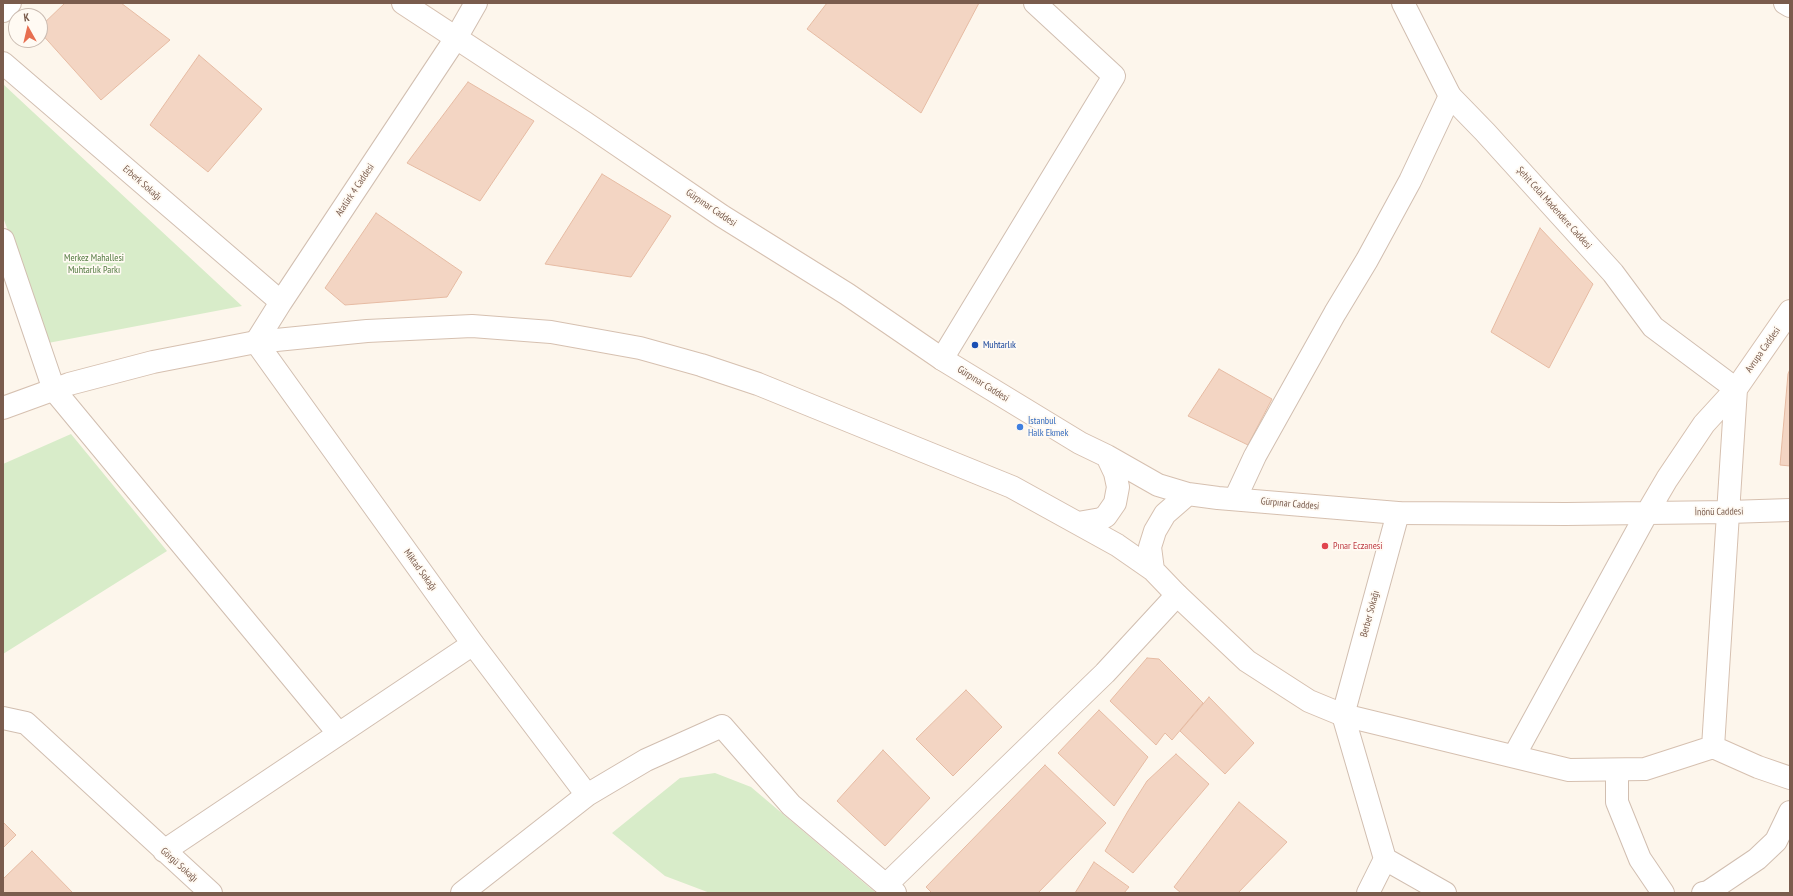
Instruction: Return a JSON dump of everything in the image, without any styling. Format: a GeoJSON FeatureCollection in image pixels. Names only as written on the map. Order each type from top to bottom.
{"type":"FeatureCollection","features":[{"type":"Feature","properties":{"kind":"street"},"geometry":{"type":"LineString","coordinates":[[3,11],[10,3]]}},
{"type":"Feature","properties":{"kind":"street","name":"Gürpınar Caddesi"},"geometry":{"type":"LineString","coordinates":[[403,3],[584,122],[722,216],[848,294],[942,359],[1080,443],[1107,456],[1158,485],[1188,494],[1398,513],[1647,513]]}},
{"type":"Feature","properties":{"kind":"street","name":"Atatürk 4 Caddesi"},"geometry":{"type":"LineString","coordinates":[[256,342],[456,38],[476,3]]}},
{"type":"Feature","properties":{"kind":"street"},"geometry":{"type":"LineString","coordinates":[[942,359],[1114,76],[1035,3]]}},
{"type":"Feature","properties":{"kind":"street","name":"Şehit Celal Madendere Caddesi"},"geometry":{"type":"LineString","coordinates":[[1403,3],[1450,96],[1486,132],[1613,273],[1653,327],[1736,388]]}},
{"type":"Feature","properties":{"kind":"street"},"geometry":{"type":"LineString","coordinates":[[1785,3],[1790,6]]}},
{"type":"Feature","properties":{"kind":"street","name":"Erberk Sokağı"},"geometry":{"type":"LineString","coordinates":[[3,63],[281,302]]}},
{"type":"Feature","properties":{"kind":"street"},"geometry":{"type":"LineString","coordinates":[[1235,499],[1255,456],[1406,188],[1450,96]]}},
{"type":"Feature","properties":{"kind":"street"},"geometry":{"type":"LineString","coordinates":[[3,240],[54,390],[339,734]]}},
{"type":"Feature","properties":{"kind":"street","name":"Avrupa Caddesi"},"geometry":{"type":"LineString","coordinates":[[1514,756],[1667,479],[1704,424],[1736,388],[1790,311]]}},
{"type":"Feature","properties":{"kind":"street"},"geometry":{"type":"LineString","coordinates":[[3,408],[54,390],[153,362],[256,342],[367,331],[472,326],[551,332],[640,348],[701,365],[758,384],[1012,487],[1117,545],[1153,570],[1247,661],[1309,701],[1343,715],[1569,770],[1645,769],[1713,746],[1758,767],[1790,778]]}},
{"type":"Feature","properties":{"kind":"street","name":"Miktad Sokağı"},"geometry":{"type":"LineString","coordinates":[[256,342],[473,644],[587,796]]}},
{"type":"Feature","properties":{"kind":"street"},"geometry":{"type":"LineString","coordinates":[[1713,746],[1736,388]]}},
{"type":"Feature","properties":{"kind":"street"},"geometry":{"type":"LineString","coordinates":[[1078,524],[1101,519],[1106,516],[1115,503],[1118,487],[1115,473],[1107,456]]}},
{"type":"Feature","properties":{"kind":"street"},"geometry":{"type":"LineString","coordinates":[[1153,570],[1150,547],[1155,531],[1165,514],[1188,494]]}},
{"type":"Feature","properties":{"kind":"street","name":"İnönü Caddesi"},"geometry":{"type":"LineString","coordinates":[[1647,513],[1790,510]]}},
{"type":"Feature","properties":{"kind":"street","name":"Berber Sokağı"},"geometry":{"type":"LineString","coordinates":[[1343,715],[1398,513]]}},
{"type":"Feature","properties":{"kind":"street"},"geometry":{"type":"LineString","coordinates":[[462,893],[587,796],[646,760],[722,726],[791,805],[890,889],[1105,674],[1178,595]]}},
{"type":"Feature","properties":{"kind":"street"},"geometry":{"type":"LineString","coordinates":[[164,851],[473,644]]}},
{"type":"Feature","properties":{"kind":"street"},"geometry":{"type":"LineString","coordinates":[[1343,715],[1385,859],[1368,893]]}},
{"type":"Feature","properties":{"kind":"street","name":"Görgü Sokağı"},"geometry":{"type":"LineString","coordinates":[[3,718],[26,723],[211,893]]}},
{"type":"Feature","properties":{"kind":"street"},"geometry":{"type":"LineString","coordinates":[[1617,770],[1617,802],[1640,859],[1663,893]]}},
{"type":"Feature","properties":{"kind":"street"},"geometry":{"type":"LineString","coordinates":[[1703,893],[1708,892],[1757,859],[1776,841],[1790,812]]}},
{"type":"Feature","properties":{"kind":"street"},"geometry":{"type":"LineString","coordinates":[[1385,859],[1445,893]]}},
{"type":"Feature","properties":{"kind":"green space","name":"Merkez Mahallesi Muhtarlık Parkı"},"geometry":{"type":"Polygon","coordinates":[[[3,84],[242,306],[48,343],[3,217],[3,84]]]}},
{"type":"Feature","properties":{"kind":"green space"},"geometry":{"type":"Polygon","coordinates":[[[71,434],[167,551],[3,654],[3,464],[71,434]]]}},
{"type":"Feature","properties":{"kind":"green space"},"geometry":{"type":"Polygon","coordinates":[[[715,773],[751,787],[876,893],[710,893],[665,876],[612,833],[680,778],[715,773]]]}},
{"type":"Feature","properties":{"kind":"building"},"geometry":{"type":"Polygon","coordinates":[[[65,3],[121,3],[170,40],[101,100],[48,41],[48,19],[65,3]]]}},
{"type":"Feature","properties":{"kind":"building"},"geometry":{"type":"Polygon","coordinates":[[[827,3],[979,3],[921,113],[807,29],[827,3]]]}},
{"type":"Feature","properties":{"kind":"building"},"geometry":{"type":"Polygon","coordinates":[[[199,55],[262,109],[208,172],[150,125],[199,55]]]}},
{"type":"Feature","properties":{"kind":"building"},"geometry":{"type":"Polygon","coordinates":[[[468,82],[534,121],[480,201],[407,163],[468,82]]]}},
{"type":"Feature","properties":{"kind":"building"},"geometry":{"type":"Polygon","coordinates":[[[602,174],[671,216],[631,277],[545,264],[602,174]]]}},
{"type":"Feature","properties":{"kind":"building"},"geometry":{"type":"Polygon","coordinates":[[[376,213],[462,272],[447,297],[345,305],[325,288],[376,213]]]}},
{"type":"Feature","properties":{"kind":"building"},"geometry":{"type":"Polygon","coordinates":[[[1540,228],[1593,284],[1549,368],[1491,332],[1540,228]]]}},
{"type":"Feature","properties":{"kind":"building"},"geometry":{"type":"Polygon","coordinates":[[[1219,369],[1272,399],[1248,445],[1188,416],[1219,369]]]}},
{"type":"Feature","properties":{"kind":"building"},"geometry":{"type":"Polygon","coordinates":[[[1790,369],[1790,466],[1780,465],[1788,374],[1790,369]]]}},
{"type":"Feature","properties":{"kind":"building"},"geometry":{"type":"Polygon","coordinates":[[[1147,658],[1159,659],[1203,703],[1172,740],[1165,733],[1156,745],[1110,701],[1147,658]]]}},
{"type":"Feature","properties":{"kind":"building"},"geometry":{"type":"Polygon","coordinates":[[[966,690],[1002,727],[953,776],[916,739],[966,690]]]}},
{"type":"Feature","properties":{"kind":"building"},"geometry":{"type":"Polygon","coordinates":[[[1209,697],[1254,743],[1225,774],[1180,731],[1209,697]]]}},
{"type":"Feature","properties":{"kind":"building"},"geometry":{"type":"Polygon","coordinates":[[[1099,710],[1148,757],[1114,806],[1058,753],[1099,710]]]}},
{"type":"Feature","properties":{"kind":"building"},"geometry":{"type":"Polygon","coordinates":[[[883,750],[930,798],[885,846],[837,801],[883,750]]]}},
{"type":"Feature","properties":{"kind":"building"},"geometry":{"type":"Polygon","coordinates":[[[1176,754],[1209,784],[1133,873],[1105,851],[1147,781],[1176,754]]]}},
{"type":"Feature","properties":{"kind":"building"},"geometry":{"type":"Polygon","coordinates":[[[1045,765],[1106,823],[1038,893],[932,893],[926,887],[1045,765]]]}},
{"type":"Feature","properties":{"kind":"building"},"geometry":{"type":"Polygon","coordinates":[[[1239,802],[1287,842],[1238,893],[1181,893],[1174,887],[1239,802]]]}},
{"type":"Feature","properties":{"kind":"building"},"geometry":{"type":"Polygon","coordinates":[[[3,822],[16,835],[3,848],[3,822]]]}},
{"type":"Feature","properties":{"kind":"building"},"geometry":{"type":"Polygon","coordinates":[[[32,851],[73,893],[3,893],[3,879],[32,851]]]}},
{"type":"Feature","properties":{"kind":"building"},"geometry":{"type":"Polygon","coordinates":[[[1094,862],[1129,887],[1124,893],[1075,893],[1094,862]]]}},
{"type":"Feature","properties":{"kind":"place","name":"Muhtarlık"},"geometry":{"type":"Point","coordinates":[975,345]}},
{"type":"Feature","properties":{"kind":"place","name":"İstanbul Halk Ekmek"},"geometry":{"type":"Point","coordinates":[1020,427]}},
{"type":"Feature","properties":{"kind":"place","name":"Pınar Eczanesi"},"geometry":{"type":"Point","coordinates":[1325,546]}}]}
